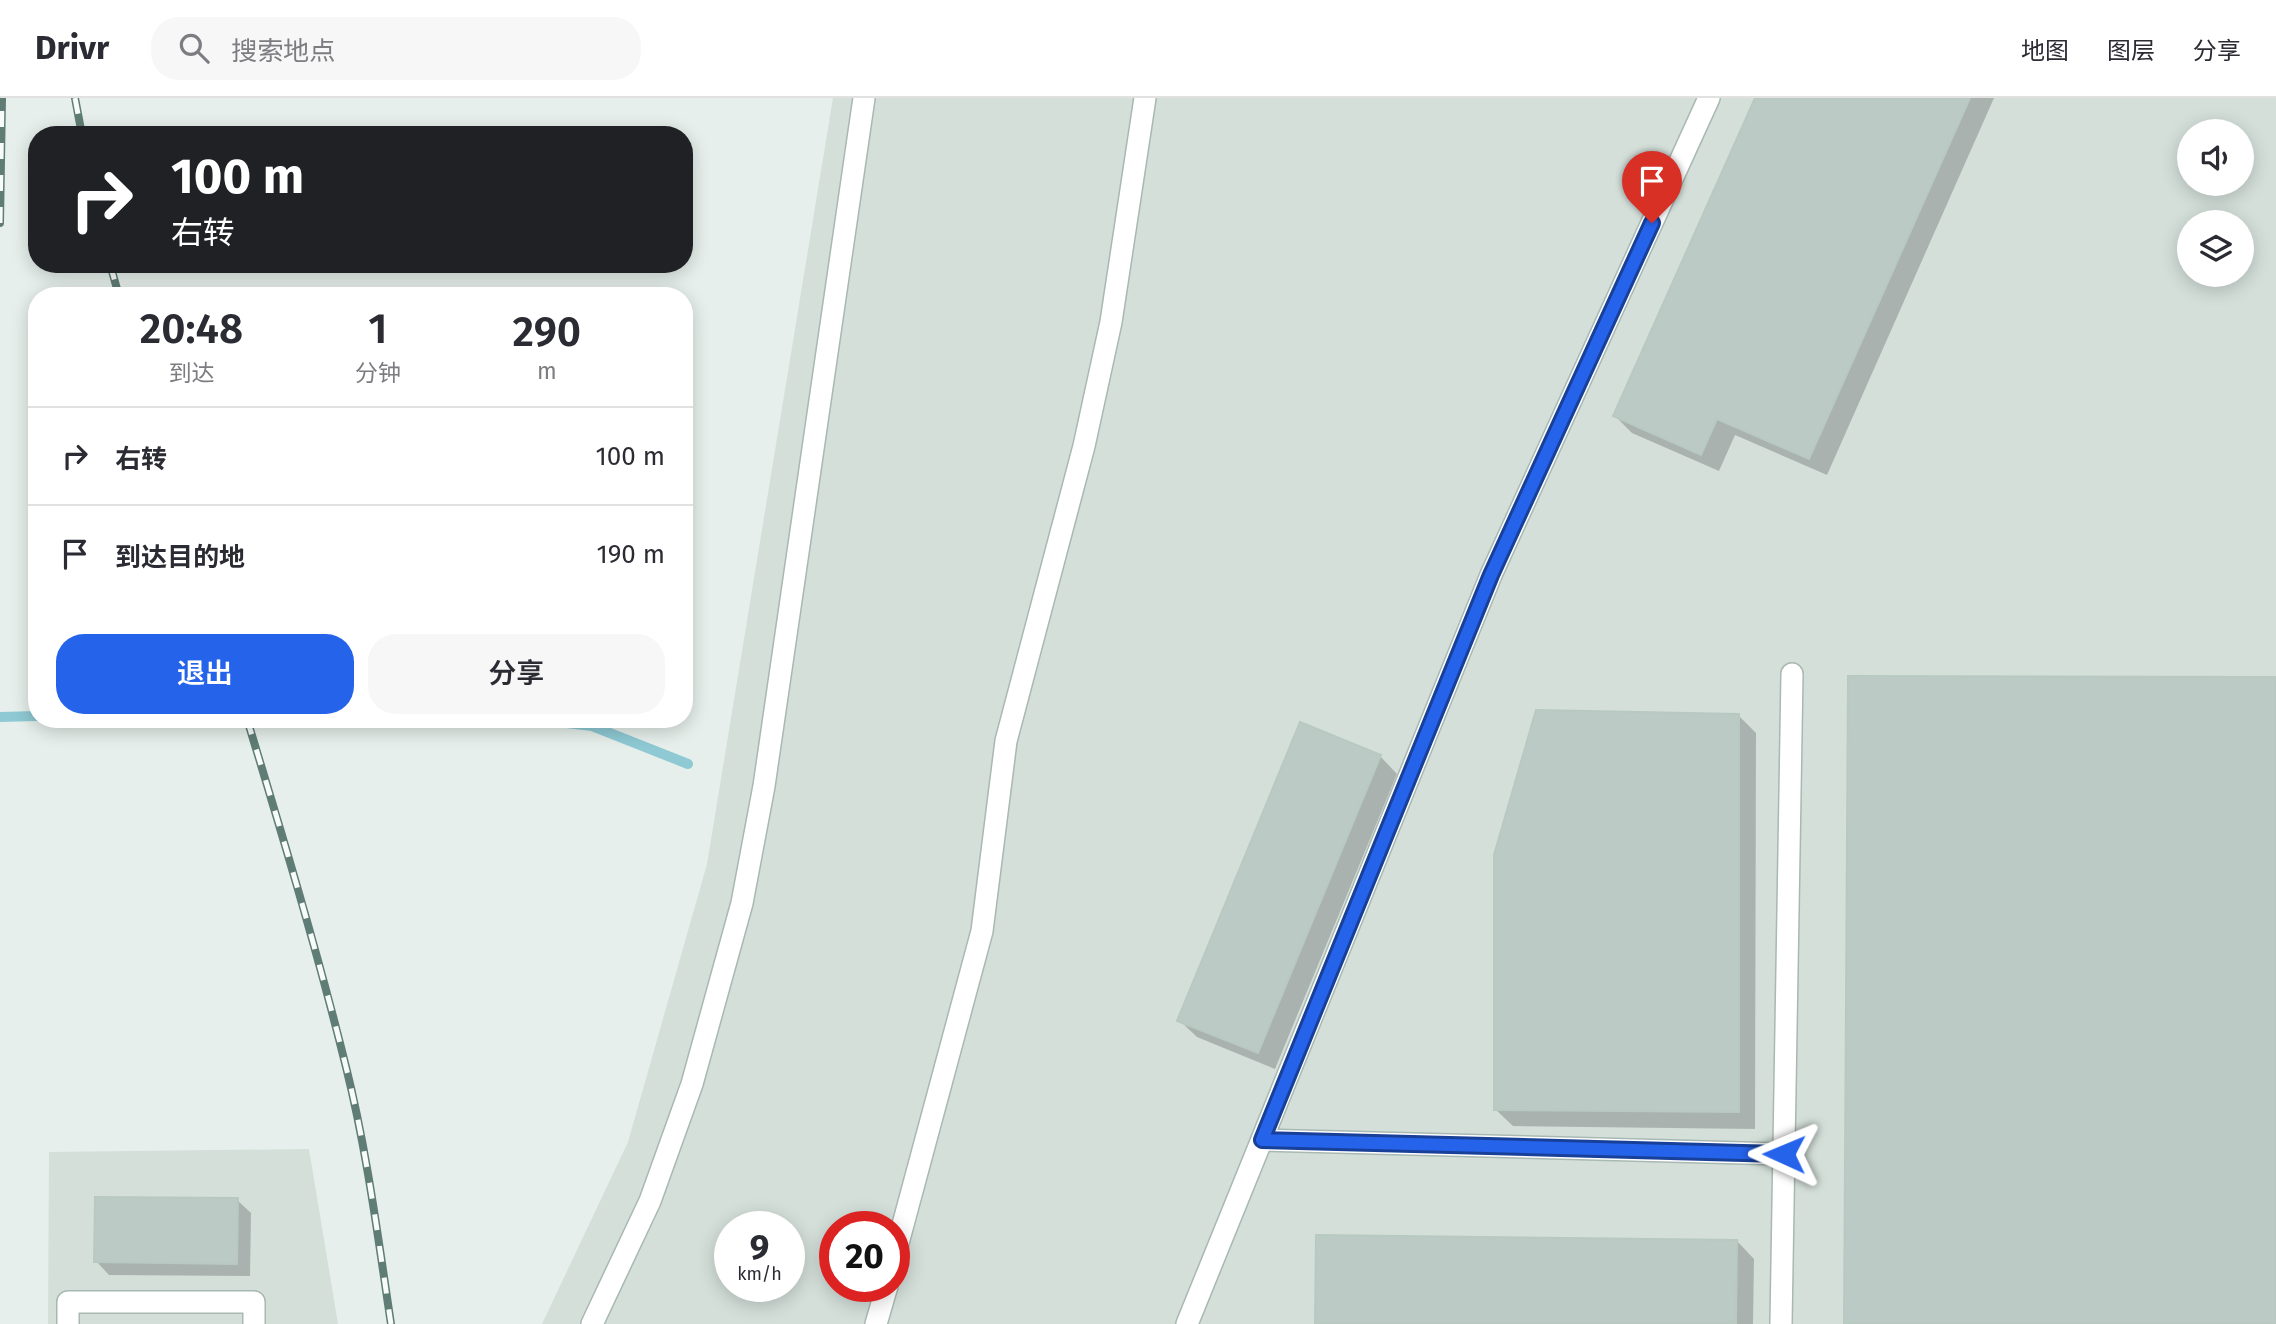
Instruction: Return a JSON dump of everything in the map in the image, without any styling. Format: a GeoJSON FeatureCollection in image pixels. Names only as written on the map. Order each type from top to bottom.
{"type":"FeatureCollection","features":[{"type":"Feature","properties":{"kind":"lane"},"geometry":{"type":"LineString","coordinates":[[592,1324],[650,1201],[692,1084],[742,902],[766,772],[864,98]]}},
{"type":"Feature","properties":{"kind":"lane"},"geometry":{"type":"LineString","coordinates":[[907,1211],[982,931],[1006,741],[1095,397],[1111,322],[1145,98]]}},
{"type":"Feature","properties":{"kind":"lane"},"geometry":{"type":"LineString","coordinates":[[1187,1324],[1491,575],[1709,98]]}},
{"type":"Feature","properties":{"kind":"lane"},"geometry":{"type":"LineString","coordinates":[[1781,1324],[1792,674]]}},
{"type":"Feature","properties":{"kind":"lane"},"geometry":{"type":"LineString","coordinates":[[1262,1140],[1784,1154]]}},
{"type":"Feature","properties":{"kind":"lane"},"geometry":{"type":"LineString","coordinates":[[68,1324],[68,1302],[254,1302],[254,1324]]}},
{"type":"Feature","properties":{"kind":"lane"},"geometry":{"type":"LineString","coordinates":[[876,1324],[882,1302]]}},
{"type":"Feature","properties":{"kind":"shaded area"},"geometry":{"type":"Polygon","coordinates":[[[833,98],[2276,98],[2276,1324],[542,1324],[628,1142],[707,864],[833,98]]]}},
{"type":"Feature","properties":{"kind":"shaded area"},"geometry":{"type":"Polygon","coordinates":[[[309,1149],[338,1324],[48,1324],[49,1152],[309,1149]]]}},
{"type":"Feature","properties":{"kind":"building"},"geometry":{"type":"Polygon","coordinates":[[[1755,98],[1970,98],[1809,459],[1717,419],[1701,455],[1613,416],[1755,98]]]}},
{"type":"Feature","properties":{"kind":"building"},"geometry":{"type":"Polygon","coordinates":[[[1848,676],[2276,677],[2276,1324],[1844,1324],[1848,676]]]}},
{"type":"Feature","properties":{"kind":"building"},"geometry":{"type":"Polygon","coordinates":[[[1536,710],[1739,714],[1739,1112],[1494,1110],[1494,855],[1536,710]]]}},
{"type":"Feature","properties":{"kind":"building"},"geometry":{"type":"Polygon","coordinates":[[[1300,722],[1381,755],[1258,1053],[1177,1021],[1300,722]]]}},
{"type":"Feature","properties":{"kind":"building"},"geometry":{"type":"Polygon","coordinates":[[[95,1197],[238,1198],[237,1264],[94,1262],[95,1197]]]}},
{"type":"Feature","properties":{"kind":"building"},"geometry":{"type":"Polygon","coordinates":[[[1316,1235],[1737,1240],[1736,1324],[1315,1324],[1316,1235]]]}},
{"type":"Feature","properties":{"kind":"waterway"},"geometry":{"type":"LineString","coordinates":[[0,717],[28,716]]}},
{"type":"Feature","properties":{"kind":"waterway"},"geometry":{"type":"LineString","coordinates":[[597,728],[688,764]]}},
{"type":"Feature","properties":{"kind":"railway"},"geometry":{"type":"LineString","coordinates":[[0,223],[2,98]]}},
{"type":"Feature","properties":{"kind":"railway"},"geometry":{"type":"LineString","coordinates":[[75,98],[80,126]]}},
{"type":"Feature","properties":{"kind":"railway"},"geometry":{"type":"LineString","coordinates":[[113,273],[116,287]]}},
{"type":"Feature","properties":{"kind":"railway"},"geometry":{"type":"LineString","coordinates":[[250,728],[311,936],[346,1067],[366,1163],[391,1324]]}},
{"type":"Feature","properties":{"kind":"route"},"geometry":{"type":"LineString","coordinates":[[1652,223],[1491,575],[1262,1140],[1784,1154]]}}]}
